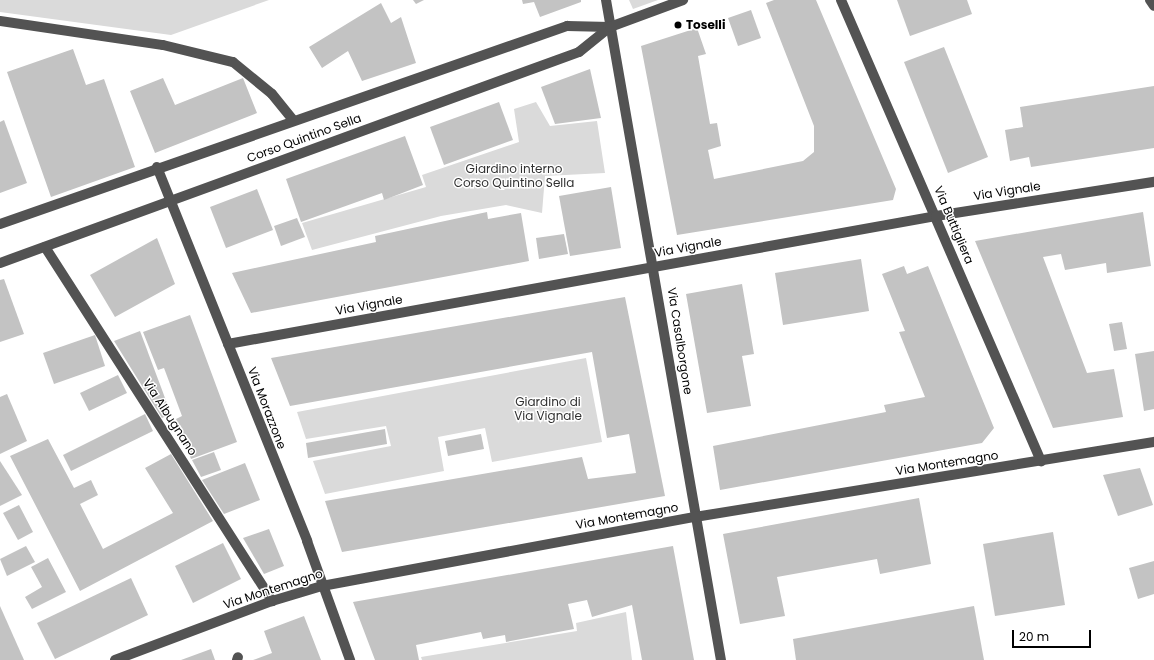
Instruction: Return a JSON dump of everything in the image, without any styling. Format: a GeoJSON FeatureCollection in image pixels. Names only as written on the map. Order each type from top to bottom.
{"type":"FeatureCollection","features":[{"type":"Feature","properties":{"kind":"street","name":"Via Casalborgone"},"geometry":{"type":"LineString","coordinates":[[606,0],[654,266],[695,517],[721,660]]}},
{"type":"Feature","properties":{"kind":"street","name":"Corso Quintino Sella"},"geometry":{"type":"LineString","coordinates":[[0,264],[171,200],[579,52],[610,27],[683,0]]}},
{"type":"Feature","properties":{"kind":"street","name":"Via Buttigliera"},"geometry":{"type":"LineString","coordinates":[[841,0],[1041,461]]}},
{"type":"Feature","properties":{"kind":"street"},"geometry":{"type":"LineString","coordinates":[[1150,0],[1154,6]]}},
{"type":"Feature","properties":{"kind":"street"},"geometry":{"type":"LineString","coordinates":[[0,21],[163,45],[233,62],[272,94],[293,120]]}},
{"type":"Feature","properties":{"kind":"street","name":"Corso Quintino Sella"},"geometry":{"type":"LineString","coordinates":[[0,224],[157,167],[567,26],[610,27]]}},
{"type":"Feature","properties":{"kind":"street","name":"Via Morazzone"},"geometry":{"type":"LineString","coordinates":[[157,167],[228,344],[350,660]]}},
{"type":"Feature","properties":{"kind":"street","name":"Via Vignale"},"geometry":{"type":"LineString","coordinates":[[228,344],[936,216],[1154,182]]}},
{"type":"Feature","properties":{"kind":"street","name":"Via Albugnano"},"geometry":{"type":"LineString","coordinates":[[45,247],[272,601]]}},
{"type":"Feature","properties":{"kind":"street","name":"Via Montemagno"},"geometry":{"type":"LineString","coordinates":[[115,660],[272,601],[322,586],[695,517],[1154,442]]}},
{"type":"Feature","properties":{"kind":"green space"},"geometry":{"type":"Polygon","coordinates":[[[0,0],[269,0],[171,35],[0,12],[0,0]]]}},
{"type":"Feature","properties":{"kind":"green space"},"geometry":{"type":"Polygon","coordinates":[[[629,0],[658,0],[633,9],[629,0]]]}},
{"type":"Feature","properties":{"kind":"green space","name":"Giardino interno Corso Quintino Sella"},"geometry":{"type":"Polygon","coordinates":[[[536,102],[550,126],[597,121],[605,173],[545,176],[542,213],[506,205],[441,216],[312,250],[302,223],[426,187],[422,175],[519,142],[514,109],[536,102]]]}},
{"type":"Feature","properties":{"kind":"green space","name":"Giardino di Via Vignale"},"geometry":{"type":"Polygon","coordinates":[[[586,358],[602,442],[492,462],[485,428],[438,437],[444,471],[325,494],[313,461],[391,446],[386,426],[306,439],[297,412],[586,358]]]}},
{"type":"Feature","properties":{"kind":"green space"},"geometry":{"type":"Polygon","coordinates":[[[626,612],[632,660],[422,660],[421,657],[577,631],[576,623],[626,612]]]}},
{"type":"Feature","properties":{"kind":"building"},"geometry":{"type":"Polygon","coordinates":[[[413,0],[424,0],[416,4],[413,0]]]}},
{"type":"Feature","properties":{"kind":"building"},"geometry":{"type":"Polygon","coordinates":[[[522,0],[581,0],[581,2],[540,17],[534,2],[523,4],[522,0]]]}},
{"type":"Feature","properties":{"kind":"building"},"geometry":{"type":"Polygon","coordinates":[[[774,0],[816,0],[896,189],[893,200],[677,235],[641,46],[697,28],[706,54],[698,56],[710,124],[717,123],[721,146],[708,150],[714,179],[803,161],[814,152],[814,126],[766,3],[774,0]]]}},
{"type":"Feature","properties":{"kind":"building"},"geometry":{"type":"Polygon","coordinates":[[[897,0],[967,0],[972,14],[910,36],[897,0]]]}},
{"type":"Feature","properties":{"kind":"building"},"geometry":{"type":"Polygon","coordinates":[[[381,3],[391,23],[401,17],[416,63],[362,81],[348,51],[322,68],[309,47],[381,3]]]}},
{"type":"Feature","properties":{"kind":"building"},"geometry":{"type":"Polygon","coordinates":[[[751,10],[761,38],[738,46],[728,18],[751,10]]]}},
{"type":"Feature","properties":{"kind":"building"},"geometry":{"type":"Polygon","coordinates":[[[944,47],[988,157],[948,173],[904,62],[944,47]]]}},
{"type":"Feature","properties":{"kind":"building"},"geometry":{"type":"Polygon","coordinates":[[[73,49],[86,85],[104,79],[135,167],[51,197],[7,72],[73,49]]]}},
{"type":"Feature","properties":{"kind":"building"},"geometry":{"type":"Polygon","coordinates":[[[590,69],[601,118],[555,124],[541,87],[590,69]]]}},
{"type":"Feature","properties":{"kind":"building"},"geometry":{"type":"Polygon","coordinates":[[[163,78],[175,105],[243,78],[257,113],[155,153],[130,91],[163,78]]]}},
{"type":"Feature","properties":{"kind":"building"},"geometry":{"type":"Polygon","coordinates":[[[1154,86],[1154,148],[1031,167],[1029,157],[1010,161],[1005,130],[1023,127],[1020,107],[1154,86]]]}},
{"type":"Feature","properties":{"kind":"building"},"geometry":{"type":"Polygon","coordinates":[[[499,102],[513,140],[444,165],[430,127],[499,102]]]}},
{"type":"Feature","properties":{"kind":"building"},"geometry":{"type":"Polygon","coordinates":[[[4,120],[27,183],[0,193],[0,122],[4,120]]]}},
{"type":"Feature","properties":{"kind":"building"},"geometry":{"type":"Polygon","coordinates":[[[405,136],[423,185],[384,200],[382,193],[301,222],[286,179],[405,136]]]}},
{"type":"Feature","properties":{"kind":"building"},"geometry":{"type":"Polygon","coordinates":[[[611,187],[621,248],[570,256],[559,196],[611,187]]]}},
{"type":"Feature","properties":{"kind":"building"},"geometry":{"type":"Polygon","coordinates":[[[257,189],[273,230],[226,248],[210,207],[257,189]]]}},
{"type":"Feature","properties":{"kind":"building"},"geometry":{"type":"Polygon","coordinates":[[[487,212],[488,219],[521,213],[529,261],[251,313],[232,273],[376,242],[375,236],[487,212]]]}},
{"type":"Feature","properties":{"kind":"building"},"geometry":{"type":"Polygon","coordinates":[[[1143,212],[1151,266],[1107,273],[1106,263],[1065,270],[1061,254],[1043,257],[1087,373],[1114,369],[1123,417],[1053,428],[975,241],[1143,212]]]}},
{"type":"Feature","properties":{"kind":"building"},"geometry":{"type":"Polygon","coordinates":[[[297,218],[305,237],[281,246],[274,226],[297,218]]]}},
{"type":"Feature","properties":{"kind":"building"},"geometry":{"type":"Polygon","coordinates":[[[564,234],[568,254],[539,259],[536,238],[564,234]]]}},
{"type":"Feature","properties":{"kind":"building"},"geometry":{"type":"Polygon","coordinates":[[[157,238],[175,284],[115,317],[90,275],[157,238]]]}},
{"type":"Feature","properties":{"kind":"building"},"geometry":{"type":"Polygon","coordinates":[[[861,259],[869,311],[783,325],[775,273],[861,259]]]}},
{"type":"Feature","properties":{"kind":"building"},"geometry":{"type":"Polygon","coordinates":[[[904,266],[907,274],[928,266],[994,428],[982,443],[720,490],[713,446],[886,412],[884,405],[925,397],[899,332],[905,331],[882,274],[904,266]]]}},
{"type":"Feature","properties":{"kind":"building"},"geometry":{"type":"Polygon","coordinates":[[[4,279],[24,334],[0,342],[0,280],[4,279]]]}},
{"type":"Feature","properties":{"kind":"building"},"geometry":{"type":"Polygon","coordinates":[[[742,284],[754,354],[742,356],[751,406],[707,413],[686,294],[742,284]]]}},
{"type":"Feature","properties":{"kind":"building"},"geometry":{"type":"Polygon","coordinates":[[[625,297],[665,496],[342,552],[325,501],[582,457],[588,479],[636,473],[629,434],[607,438],[592,352],[290,406],[271,358],[625,297]]]}},
{"type":"Feature","properties":{"kind":"building"},"geometry":{"type":"Polygon","coordinates":[[[190,315],[237,442],[191,459],[176,419],[182,416],[164,368],[158,370],[143,332],[190,315]]]}},
{"type":"Feature","properties":{"kind":"building"},"geometry":{"type":"Polygon","coordinates":[[[1122,322],[1127,349],[1114,351],[1109,324],[1122,322]]]}},
{"type":"Feature","properties":{"kind":"building"},"geometry":{"type":"Polygon","coordinates":[[[140,331],[171,414],[162,418],[114,341],[140,331]]]}},
{"type":"Feature","properties":{"kind":"building"},"geometry":{"type":"Polygon","coordinates":[[[95,335],[105,366],[54,384],[43,353],[95,335]]]}},
{"type":"Feature","properties":{"kind":"building"},"geometry":{"type":"Polygon","coordinates":[[[1154,351],[1154,409],[1144,411],[1135,354],[1154,351]]]}},
{"type":"Feature","properties":{"kind":"building"},"geometry":{"type":"Polygon","coordinates":[[[118,375],[127,393],[89,411],[80,393],[118,375]]]}},
{"type":"Feature","properties":{"kind":"building"},"geometry":{"type":"Polygon","coordinates":[[[7,394],[27,441],[0,454],[0,397],[7,394]]]}},
{"type":"Feature","properties":{"kind":"building"},"geometry":{"type":"Polygon","coordinates":[[[145,414],[153,431],[71,471],[63,455],[145,414]]]}},
{"type":"Feature","properties":{"kind":"building"},"geometry":{"type":"Polygon","coordinates":[[[385,429],[387,444],[308,458],[306,443],[385,429]]]}},
{"type":"Feature","properties":{"kind":"building"},"geometry":{"type":"Polygon","coordinates":[[[481,434],[484,449],[448,456],[445,441],[481,434]]]}},
{"type":"Feature","properties":{"kind":"building"},"geometry":{"type":"Polygon","coordinates":[[[48,439],[74,488],[91,480],[98,495],[80,504],[103,549],[173,513],[145,468],[171,454],[213,521],[80,591],[10,456],[48,439]]]}},
{"type":"Feature","properties":{"kind":"building"},"geometry":{"type":"Polygon","coordinates":[[[214,452],[221,470],[201,477],[192,460],[214,452]]]}},
{"type":"Feature","properties":{"kind":"building"},"geometry":{"type":"Polygon","coordinates":[[[0,461],[22,495],[0,506],[0,461]]]}},
{"type":"Feature","properties":{"kind":"building"},"geometry":{"type":"Polygon","coordinates":[[[245,463],[260,500],[224,514],[202,480],[245,463]]]}},
{"type":"Feature","properties":{"kind":"building"},"geometry":{"type":"Polygon","coordinates":[[[1140,468],[1153,505],[1118,516],[1103,475],[1140,468]]]}},
{"type":"Feature","properties":{"kind":"building"},"geometry":{"type":"Polygon","coordinates":[[[919,498],[931,564],[880,574],[877,559],[777,577],[785,616],[740,624],[723,534],[919,498]]]}},
{"type":"Feature","properties":{"kind":"building"},"geometry":{"type":"Polygon","coordinates":[[[19,505],[33,532],[18,540],[3,513],[19,505]]]}},
{"type":"Feature","properties":{"kind":"building"},"geometry":{"type":"Polygon","coordinates":[[[269,529],[284,566],[264,574],[243,538],[269,529]]]}},
{"type":"Feature","properties":{"kind":"building"},"geometry":{"type":"Polygon","coordinates":[[[1053,532],[1065,605],[995,616],[983,544],[1053,532]]]}},
{"type":"Feature","properties":{"kind":"building"},"geometry":{"type":"Polygon","coordinates":[[[223,543],[241,579],[193,603],[175,566],[223,543]]]}},
{"type":"Feature","properties":{"kind":"building"},"geometry":{"type":"Polygon","coordinates":[[[26,546],[35,562],[7,576],[0,559],[26,546]]]}},
{"type":"Feature","properties":{"kind":"building"},"geometry":{"type":"Polygon","coordinates":[[[673,546],[694,660],[642,660],[632,605],[592,617],[587,600],[568,604],[574,629],[506,642],[505,635],[483,639],[481,632],[416,645],[419,660],[375,660],[353,602],[673,546]]]}},
{"type":"Feature","properties":{"kind":"building"},"geometry":{"type":"Polygon","coordinates":[[[48,558],[66,592],[32,609],[25,597],[42,587],[31,567],[48,558]]]}},
{"type":"Feature","properties":{"kind":"building"},"geometry":{"type":"Polygon","coordinates":[[[1154,561],[1154,594],[1138,599],[1129,568],[1154,561]]]}},
{"type":"Feature","properties":{"kind":"building"},"geometry":{"type":"Polygon","coordinates":[[[131,578],[148,615],[55,659],[37,623],[131,578]]]}},
{"type":"Feature","properties":{"kind":"building"},"geometry":{"type":"Polygon","coordinates":[[[0,606],[24,660],[0,660],[0,606]]]}},
{"type":"Feature","properties":{"kind":"building"},"geometry":{"type":"Polygon","coordinates":[[[974,606],[984,660],[796,660],[793,639],[974,606]]]}},
{"type":"Feature","properties":{"kind":"building"},"geometry":{"type":"Polygon","coordinates":[[[304,616],[321,660],[253,660],[272,653],[264,631],[304,616]]]}},
{"type":"Feature","properties":{"kind":"building"},"geometry":{"type":"Polygon","coordinates":[[[211,649],[215,660],[181,660],[211,649]]]}},
{"type":"Feature","properties":{"kind":"place","name":"Toselli"},"geometry":{"type":"Point","coordinates":[678,25]}}]}
